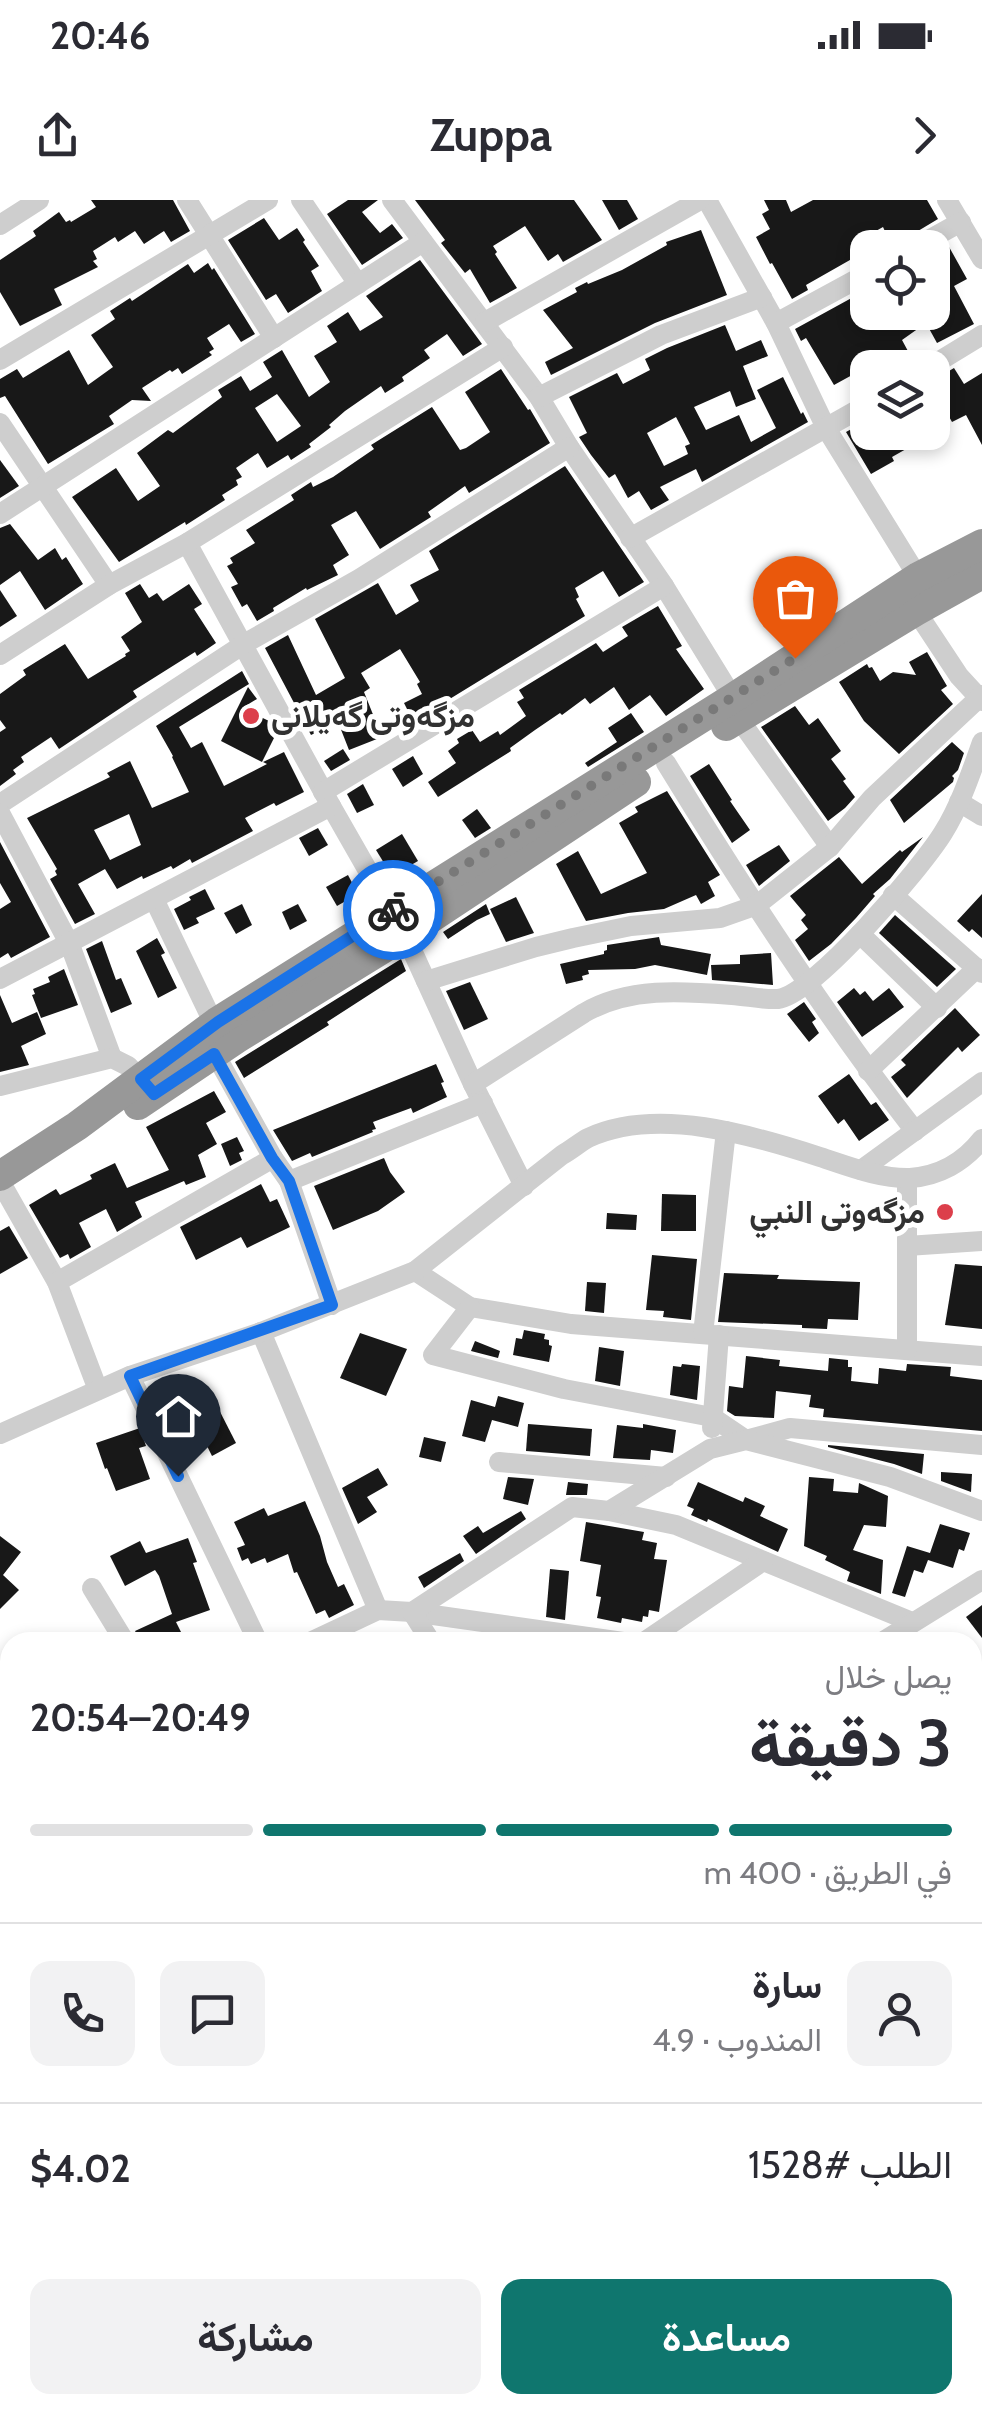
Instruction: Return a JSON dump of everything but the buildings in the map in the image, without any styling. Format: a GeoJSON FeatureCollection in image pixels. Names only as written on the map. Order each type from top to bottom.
{"type":"FeatureCollection","features":[{"type":"Feature","properties":{"kind":"highway"},"geometry":{"type":"LineString","coordinates":[[398,923],[666,762],[918,578],[982,544]]}},
{"type":"Feature","properties":{"kind":"highway"},"geometry":{"type":"LineString","coordinates":[[2,1186],[214,1039],[736,708],[982,574]]}},
{"type":"Feature","properties":{"kind":"street"},"geometry":{"type":"LineString","coordinates":[[0,225],[39,200]]}},
{"type":"Feature","properties":{"kind":"street"},"geometry":{"type":"LineString","coordinates":[[187,200],[274,338]]}},
{"type":"Feature","properties":{"kind":"street"},"geometry":{"type":"LineString","coordinates":[[0,360],[268,200]]}},
{"type":"Feature","properties":{"kind":"street"},"geometry":{"type":"LineString","coordinates":[[392,200],[539,397],[664,586],[736,708],[830,846]]}},
{"type":"Feature","properties":{"kind":"street"},"geometry":{"type":"LineString","coordinates":[[485,322],[704,200],[776,323],[826,428],[918,578]]}},
{"type":"Feature","properties":{"kind":"street"},"geometry":{"type":"LineString","coordinates":[[947,200],[982,259]]}},
{"type":"Feature","properties":{"kind":"street"},"geometry":{"type":"LineString","coordinates":[[311,203],[358,284]]}},
{"type":"Feature","properties":{"kind":"street"},"geometry":{"type":"LineString","coordinates":[[947,230],[961,222]]}},
{"type":"Feature","properties":{"kind":"street"},"geometry":{"type":"LineString","coordinates":[[0,514],[423,242]]}},
{"type":"Feature","properties":{"kind":"street"},"geometry":{"type":"LineString","coordinates":[[776,323],[850,283]]}},
{"type":"Feature","properties":{"kind":"street"},"geometry":{"type":"LineString","coordinates":[[539,397],[661,335],[762,297]]}},
{"type":"Feature","properties":{"kind":"street"},"geometry":{"type":"LineString","coordinates":[[950,355],[982,335]]}},
{"type":"Feature","properties":{"kind":"street"},"geometry":{"type":"LineString","coordinates":[[0,655],[503,347]]}},
{"type":"Feature","properties":{"kind":"street"},"geometry":{"type":"LineString","coordinates":[[630,538],[850,414]]}},
{"type":"Feature","properties":{"kind":"street"},"geometry":{"type":"LineString","coordinates":[[0,424],[109,585]]}},
{"type":"Feature","properties":{"kind":"street"},"geometry":{"type":"LineString","coordinates":[[0,804],[244,644],[359,579],[570,447]]}},
{"type":"Feature","properties":{"kind":"street"},"geometry":{"type":"LineString","coordinates":[[187,543],[398,923],[524,1186]]}},
{"type":"Feature","properties":{"kind":"street"},"geometry":{"type":"LineString","coordinates":[[0,979],[154,899],[327,799],[664,586]]}},
{"type":"Feature","properties":{"kind":"street"},"geometry":{"type":"LineString","coordinates":[[426,981],[573,938],[631,926],[720,918],[757,905],[830,846],[872,798],[981,698],[958,676],[916,611]]}},
{"type":"Feature","properties":{"kind":"street"},"geometry":{"type":"LineString","coordinates":[[289,1181],[478,1094],[602,1002],[651,993],[781,999],[807,984],[860,934],[921,865],[959,802],[982,742]]}},
{"type":"Feature","properties":{"kind":"street"},"geometry":{"type":"LineString","coordinates":[[666,762],[807,984],[914,1131]]}},
{"type":"Feature","properties":{"kind":"street"},"geometry":{"type":"LineString","coordinates":[[959,802],[982,816]]}},
{"type":"Feature","properties":{"kind":"street"},"geometry":{"type":"LineString","coordinates":[[0,813],[70,944],[112,1058]]}},
{"type":"Feature","properties":{"kind":"street"},"geometry":{"type":"LineString","coordinates":[[868,1072],[979,971],[893,894]]}},
{"type":"Feature","properties":{"kind":"street"},"geometry":{"type":"LineString","coordinates":[[154,899],[214,1039],[272,1158],[289,1181],[332,1305]]}},
{"type":"Feature","properties":{"kind":"street"},"geometry":{"type":"LineString","coordinates":[[860,934],[937,1008]]}},
{"type":"Feature","properties":{"kind":"street"},"geometry":{"type":"LineString","coordinates":[[0,1086],[112,1058],[128,1066],[147,1086]]}},
{"type":"Feature","properties":{"kind":"street"},"geometry":{"type":"LineString","coordinates":[[861,1170],[982,1082]]}},
{"type":"Feature","properties":{"kind":"street"},"geometry":{"type":"LineString","coordinates":[[0,1434],[130,1376],[261,1332],[415,1271],[587,1139],[618,1128],[653,1124],[726,1131],[861,1170],[907,1178],[941,1172],[982,1139]]}},
{"type":"Feature","properties":{"kind":"street"},"geometry":{"type":"LineString","coordinates":[[710,1450],[711,1335],[726,1131]]}},
{"type":"Feature","properties":{"kind":"street"},"geometry":{"type":"LineString","coordinates":[[58,1282],[272,1158]]}},
{"type":"Feature","properties":{"kind":"street"},"geometry":{"type":"LineString","coordinates":[[907,1178],[907,1350]]}},
{"type":"Feature","properties":{"kind":"street"},"geometry":{"type":"LineString","coordinates":[[2,1186],[58,1282],[98,1390]]}},
{"type":"Feature","properties":{"kind":"street"},"geometry":{"type":"LineString","coordinates":[[907,1246],[982,1242]]}},
{"type":"Feature","properties":{"kind":"street"},"geometry":{"type":"LineString","coordinates":[[415,1271],[470,1307],[571,1324],[982,1356]]}},
{"type":"Feature","properties":{"kind":"street"},"geometry":{"type":"LineString","coordinates":[[470,1307],[433,1355],[564,1389],[712,1417],[746,1440],[890,1476],[982,1510]]}},
{"type":"Feature","properties":{"kind":"street"},"geometry":{"type":"LineString","coordinates":[[261,1332],[378,1610]]}},
{"type":"Feature","properties":{"kind":"street"},"geometry":{"type":"LineString","coordinates":[[130,1376],[253,1632]]}},
{"type":"Feature","properties":{"kind":"street"},"geometry":{"type":"LineString","coordinates":[[609,1512],[710,1450],[790,1428],[982,1445]]}},
{"type":"Feature","properties":{"kind":"street"},"geometry":{"type":"LineString","coordinates":[[499,1462],[666,1477]]}},
{"type":"Feature","properties":{"kind":"street"},"geometry":{"type":"LineString","coordinates":[[412,1612],[572,1507],[676,1525],[912,1622]]}},
{"type":"Feature","properties":{"kind":"street"},"geometry":{"type":"LineString","coordinates":[[659,1632],[764,1561]]}},
{"type":"Feature","properties":{"kind":"street"},"geometry":{"type":"LineString","coordinates":[[897,1632],[982,1580]]}},
{"type":"Feature","properties":{"kind":"street"},"geometry":{"type":"LineString","coordinates":[[92,1588],[119,1632]]}},
{"type":"Feature","properties":{"kind":"street"},"geometry":{"type":"LineString","coordinates":[[331,1632],[378,1610],[553,1632]]}},
{"type":"Feature","properties":{"kind":"street"},"geometry":{"type":"LineString","coordinates":[[412,1612],[425,1632]]}},
{"type":"Feature","properties":{"kind":"street"},"geometry":{"type":"LineString","coordinates":[[672,1623],[679,1632]]}},
{"type":"Feature","properties":{"kind":"way so far"},"geometry":{"type":"LineString","coordinates":[[393,910],[795,658]]}},
{"type":"Feature","properties":{"kind":"place","name":"مزگەوتی گەیلانی"},"geometry":{"type":"Point","coordinates":[251,716]}},
{"type":"Feature","properties":{"kind":"place","name":"مزگەوتی النبي"},"geometry":{"type":"Point","coordinates":[945,1212]}},
{"type":"Feature","properties":{"kind":"route"},"geometry":{"type":"LineString","coordinates":[[178,1476],[130,1376],[332,1305],[289,1181],[214,1054],[154,1094],[141,1079],[218,1022],[393,910]]}}]}
